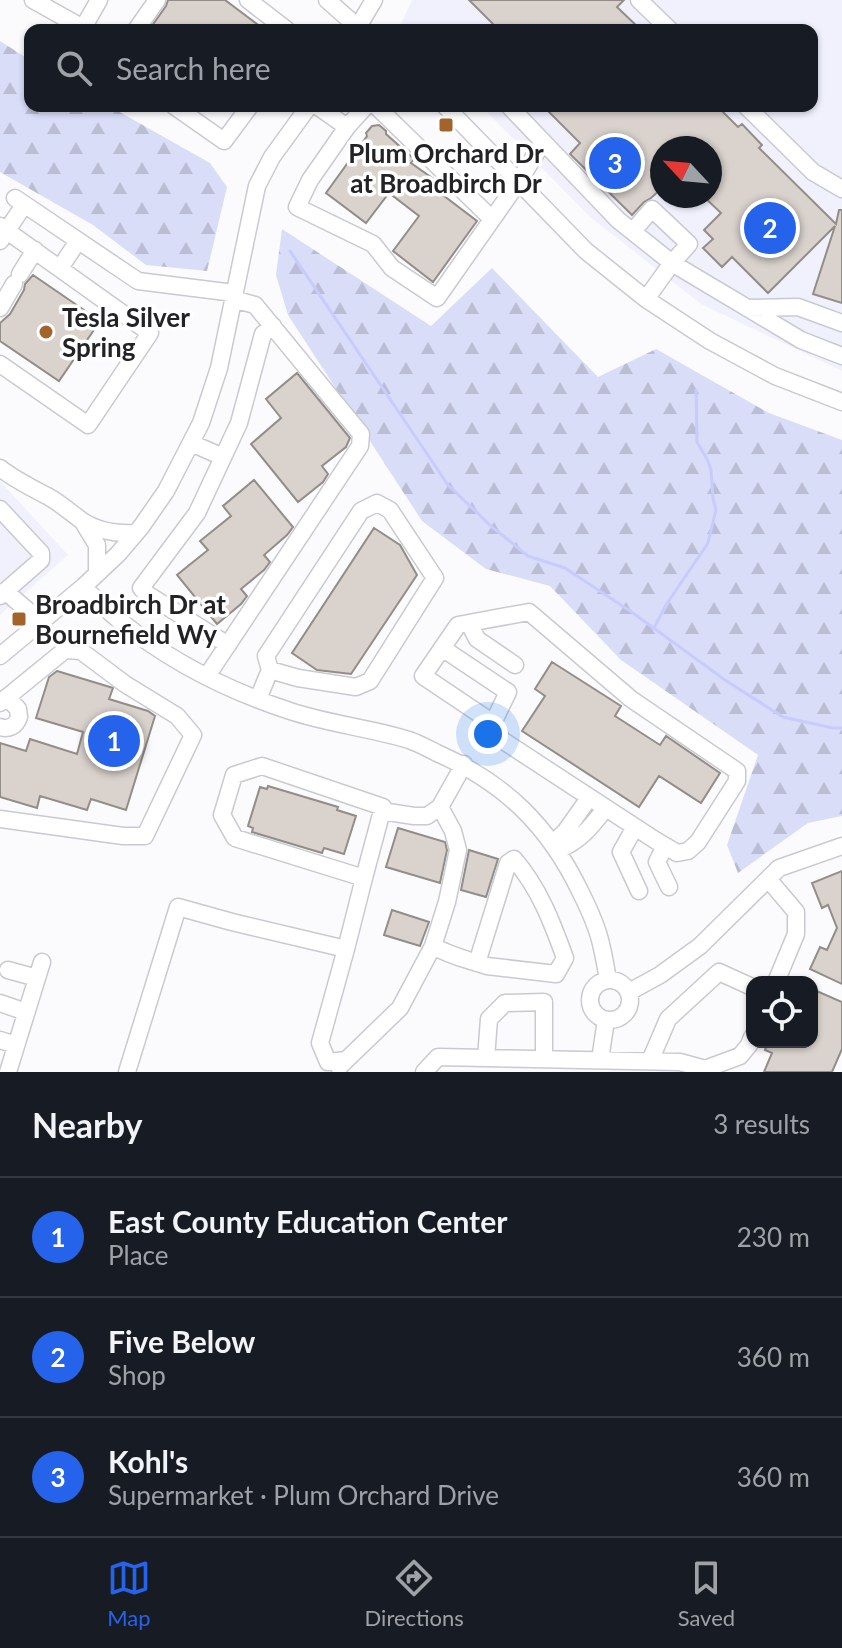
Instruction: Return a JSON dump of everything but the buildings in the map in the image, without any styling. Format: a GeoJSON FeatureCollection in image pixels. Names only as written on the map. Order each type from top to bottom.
{"type":"FeatureCollection","features":[{"type":"Feature","properties":{"kind":"street"},"geometry":{"type":"LineString","coordinates":[[33,0],[76,24]]}},
{"type":"Feature","properties":{"kind":"street"},"geometry":{"type":"LineString","coordinates":[[85,24],[99,0]]}},
{"type":"Feature","properties":{"kind":"street"},"geometry":{"type":"LineString","coordinates":[[140,24],[157,0]]}},
{"type":"Feature","properties":{"kind":"street"},"geometry":{"type":"LineString","coordinates":[[248,0],[279,24]]}},
{"type":"Feature","properties":{"kind":"street"},"geometry":{"type":"LineString","coordinates":[[327,0],[354,24]]}},
{"type":"Feature","properties":{"kind":"street"},"geometry":{"type":"LineString","coordinates":[[362,24],[374,0]]}},
{"type":"Feature","properties":{"kind":"street"},"geometry":{"type":"LineString","coordinates":[[364,24],[385,0]]}},
{"type":"Feature","properties":{"kind":"street"},"geometry":{"type":"LineString","coordinates":[[639,0],[664,24]]}},
{"type":"Feature","properties":{"kind":"street"},"geometry":{"type":"LineString","coordinates":[[183,112],[224,141],[246,112]]}},
{"type":"Feature","properties":{"kind":"street"},"geometry":{"type":"LineString","coordinates":[[0,656],[97,574],[136,533],[166,491],[201,423],[219,368],[257,186],[272,157],[305,112]]}},
{"type":"Feature","properties":{"kind":"street"},"geometry":{"type":"LineString","coordinates":[[326,112],[347,127]]}},
{"type":"Feature","properties":{"kind":"street"},"geometry":{"type":"LineString","coordinates":[[361,112],[310,180],[297,207],[373,244],[392,268],[437,298],[543,142]]}},
{"type":"Feature","properties":{"kind":"street"},"geometry":{"type":"LineString","coordinates":[[382,112],[492,219]]}},
{"type":"Feature","properties":{"kind":"street"},"geometry":{"type":"LineString","coordinates":[[451,112],[586,251],[646,299],[710,341],[775,376],[842,402]]}},
{"type":"Feature","properties":{"kind":"street"},"geometry":{"type":"LineString","coordinates":[[515,112],[618,220],[672,263],[801,340],[842,356]]}},
{"type":"Feature","properties":{"kind":"street"},"geometry":{"type":"LineString","coordinates":[[752,112],[813,172],[842,189]]}},
{"type":"Feature","properties":{"kind":"street"},"geometry":{"type":"LineString","coordinates":[[0,364],[88,425],[150,333],[35,250],[2,232],[20,201],[138,281],[234,296],[255,305],[361,434],[360,446],[207,676]]}},
{"type":"Feature","properties":{"kind":"street"},"geometry":{"type":"LineString","coordinates":[[633,231],[652,209],[689,244],[646,299]]}},
{"type":"Feature","properties":{"kind":"street"},"geometry":{"type":"LineString","coordinates":[[653,247],[671,227]]}},
{"type":"Feature","properties":{"kind":"street"},"geometry":{"type":"LineString","coordinates":[[60,268],[78,241]]}},
{"type":"Feature","properties":{"kind":"street"},"geometry":{"type":"LineString","coordinates":[[0,308],[35,250]]}},
{"type":"Feature","properties":{"kind":"street"},"geometry":{"type":"LineString","coordinates":[[746,308],[798,307],[842,323]]}},
{"type":"Feature","properties":{"kind":"street"},"geometry":{"type":"LineString","coordinates":[[228,645],[141,588],[197,513],[239,423],[263,334],[273,326]]}},
{"type":"Feature","properties":{"kind":"street"},"geometry":{"type":"LineString","coordinates":[[191,443],[223,457]]}},
{"type":"Feature","properties":{"kind":"street"},"geometry":{"type":"LineString","coordinates":[[0,468],[51,498],[83,522],[105,531],[136,533]]}},
{"type":"Feature","properties":{"kind":"street"},"geometry":{"type":"LineString","coordinates":[[258,699],[270,670],[266,656],[361,511],[377,503],[390,510],[435,578],[370,681],[356,687],[298,678],[270,670]]}},
{"type":"Feature","properties":{"kind":"street"},"geometry":{"type":"LineString","coordinates":[[0,509],[41,553],[41,560],[3,593],[41,622]]}},
{"type":"Feature","properties":{"kind":"street"},"geometry":{"type":"LineString","coordinates":[[83,522],[97,545],[97,574]]}},
{"type":"Feature","properties":{"kind":"street"},"geometry":{"type":"LineString","coordinates":[[83,587],[146,641],[207,676],[292,712],[410,741],[464,764],[489,781],[513,799],[568,865],[601,942],[608,980]]}},
{"type":"Feature","properties":{"kind":"street"},"geometry":{"type":"LineString","coordinates":[[529,612],[631,699],[737,771],[737,781],[698,842],[688,851],[677,853],[665,846],[502,740],[493,723],[423,676],[458,625],[469,623],[529,612]]}},
{"type":"Feature","properties":{"kind":"street"},"geometry":{"type":"LineString","coordinates":[[469,623],[477,639],[515,665]]}},
{"type":"Feature","properties":{"kind":"street"},"geometry":{"type":"LineString","coordinates":[[442,648],[508,692],[493,723]]}},
{"type":"Feature","properties":{"kind":"street"},"geometry":{"type":"LineString","coordinates":[[0,727],[12,727],[19,717],[18,709],[4,700],[65,650],[81,651],[125,684],[177,716],[193,735],[145,836],[123,836],[0,819]]}},
{"type":"Feature","properties":{"kind":"street"},"geometry":{"type":"LineString","coordinates":[[382,811],[427,816],[440,807],[464,764]]}},
{"type":"Feature","properties":{"kind":"street"},"geometry":{"type":"LineString","coordinates":[[346,1060],[328,1062],[320,1043],[383,807],[262,766],[234,775],[222,815],[235,838],[364,878]]}},
{"type":"Feature","properties":{"kind":"street"},"geometry":{"type":"LineString","coordinates":[[556,847],[589,798]]}},
{"type":"Feature","properties":{"kind":"street"},"geometry":{"type":"LineString","coordinates":[[334,1072],[400,1008],[433,946],[447,902],[458,850],[453,831],[440,807]]}},
{"type":"Feature","properties":{"kind":"street"},"geometry":{"type":"LineString","coordinates":[[556,847],[573,844],[586,834],[605,809]]}},
{"type":"Feature","properties":{"kind":"street"},"geometry":{"type":"LineString","coordinates":[[635,827],[621,852],[639,891]]}},
{"type":"Feature","properties":{"kind":"street"},"geometry":{"type":"LineString","coordinates":[[665,846],[657,862],[669,887]]}},
{"type":"Feature","properties":{"kind":"street"},"geometry":{"type":"LineString","coordinates":[[629,992],[660,975],[700,946],[779,868],[842,846]]}},
{"type":"Feature","properties":{"kind":"street"},"geometry":{"type":"LineString","coordinates":[[433,946],[445,953],[477,963],[487,966],[556,974],[565,958],[551,919],[529,876],[514,859],[508,863],[477,963]]}},
{"type":"Feature","properties":{"kind":"street"},"geometry":{"type":"LineString","coordinates":[[768,879],[796,912],[796,934],[778,976]]}},
{"type":"Feature","properties":{"kind":"street"},"geometry":{"type":"LineString","coordinates":[[127,1072],[178,907],[346,949]]}},
{"type":"Feature","properties":{"kind":"street"},"geometry":{"type":"LineString","coordinates":[[4,1072],[8,1043],[26,1012],[39,970],[8,970]]}},
{"type":"Feature","properties":{"kind":"street"},"geometry":{"type":"LineString","coordinates":[[650,1061],[668,1019],[719,972],[746,984]]}},
{"type":"Feature","properties":{"kind":"street"},"geometry":{"type":"LineString","coordinates":[[608,980],[620,982],[629,992],[630,1004],[624,1015],[606,1020],[595,1014],[590,996],[596,985],[608,980]]}},
{"type":"Feature","properties":{"kind":"street"},"geometry":{"type":"LineString","coordinates":[[486,1058],[489,1019],[505,1003],[544,1002],[544,1059]]}},
{"type":"Feature","properties":{"kind":"street"},"geometry":{"type":"LineString","coordinates":[[0,1003],[26,1012]]}},
{"type":"Feature","properties":{"kind":"street"},"geometry":{"type":"LineString","coordinates":[[600,1060],[606,1020]]}},
{"type":"Feature","properties":{"kind":"street"},"geometry":{"type":"LineString","coordinates":[[424,1072],[438,1057],[680,1062],[705,1069],[740,1056],[747,1048]]}},
{"type":"Feature","properties":{"kind":"shaded area"},"geometry":{"type":"Polygon","coordinates":[[[412,0],[842,0],[842,371],[701,304],[590,217],[487,112],[818,112],[818,24],[401,24],[412,0]]]}},
{"type":"Feature","properties":{"kind":"shaded area"},"geometry":{"type":"Polygon","coordinates":[[[0,481],[68,555],[0,615],[0,481]]]}},
{"type":"Feature","properties":{"kind":"green space"},"geometry":{"type":"Polygon","coordinates":[[[0,41],[24,56],[24,112],[120,112],[210,163],[227,187],[207,271],[146,265],[93,225],[0,172],[0,41]]]}},
{"type":"Feature","properties":{"kind":"green space"},"geometry":{"type":"Polygon","coordinates":[[[282,229],[431,326],[492,268],[598,377],[656,349],[769,413],[842,440],[842,816],[808,823],[738,873],[727,845],[758,755],[621,660],[550,586],[486,569],[422,521],[288,315],[276,275],[282,229]]]}},
{"type":"Feature","properties":{"kind":"waterway"},"geometry":{"type":"LineString","coordinates":[[290,251],[448,485],[492,527],[528,556],[565,568],[783,717],[842,728]]}},
{"type":"Feature","properties":{"kind":"waterway"},"geometry":{"type":"LineString","coordinates":[[654,628],[708,543],[716,510],[711,470],[697,442],[696,390]]}},
{"type":"Feature","properties":{"kind":"place","name":"Plum Orchard Dr at Broadbirch Dr"},"geometry":{"type":"Point","coordinates":[446,125]}},
{"type":"Feature","properties":{"kind":"place","name":"Kohl's"},"geometry":{"type":"Point","coordinates":[615,163]}},
{"type":"Feature","properties":{"kind":"place","name":"Five Below"},"geometry":{"type":"Point","coordinates":[770,228]}},
{"type":"Feature","properties":{"kind":"place","name":"Tesla Silver Spring"},"geometry":{"type":"Point","coordinates":[46,332]}},
{"type":"Feature","properties":{"kind":"place","name":"Broadbirch Dr at Bournefield Wy"},"geometry":{"type":"Point","coordinates":[19,619]}},
{"type":"Feature","properties":{"kind":"place","name":"East County Education Center"},"geometry":{"type":"Point","coordinates":[114,741]}}]}
